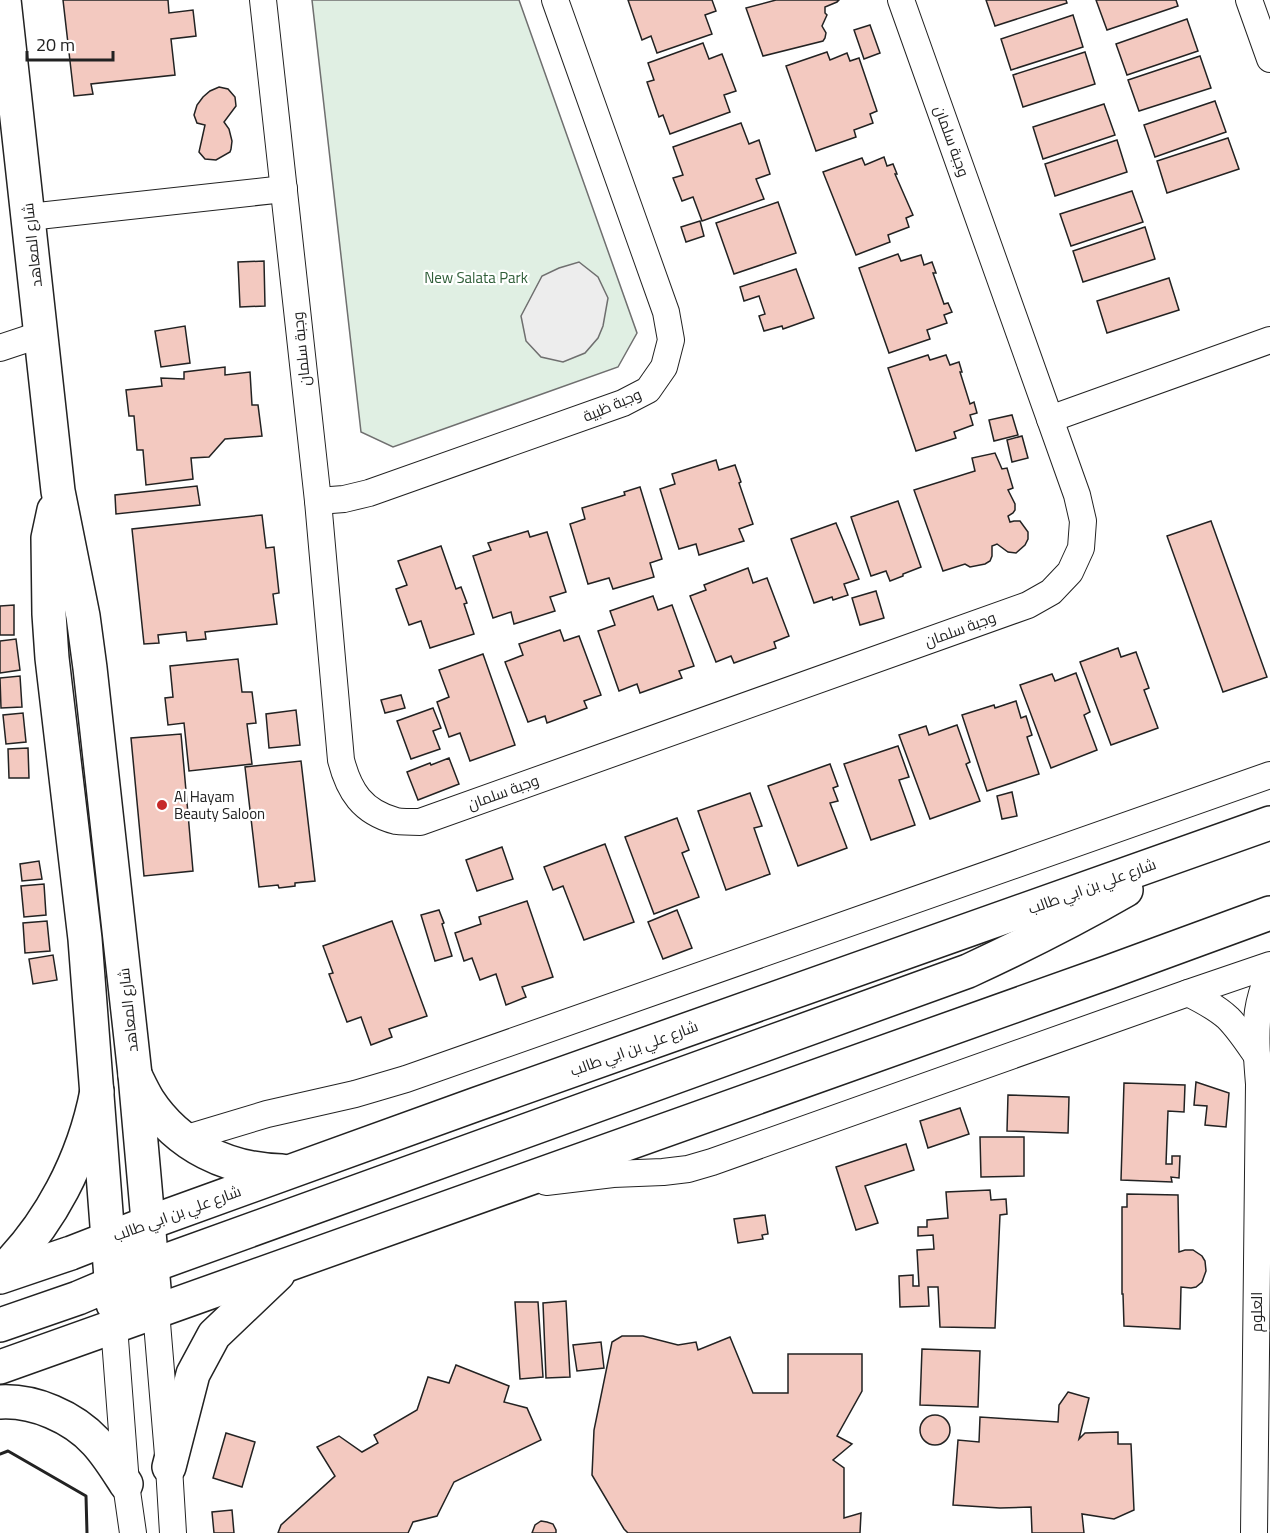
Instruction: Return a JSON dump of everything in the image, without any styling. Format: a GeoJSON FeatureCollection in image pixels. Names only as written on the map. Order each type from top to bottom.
{"type":"FeatureCollection","features":[{"type":"Feature","properties":{"kind":"main road","name":"شارع المعاهد"},"geometry":{"type":"LineString","coordinates":[[3,6],[29,217],[58,491],[81,605],[90,668],[135,1075],[156,1311]]}},
{"type":"Feature","properties":{"kind":"main road","name":"شارع المعاهد"},"geometry":{"type":"LineString","coordinates":[[58,491],[48,538],[49,614],[52,658],[85,939],[114,1326]]}},
{"type":"Feature","properties":{"kind":"main road","name":"شارع علي بن ابي طالب"},"geometry":{"type":"LineString","coordinates":[[0,1275],[71,1253],[477,1104],[1270,823]]}},
{"type":"Feature","properties":{"kind":"main road"},"geometry":{"type":"LineString","coordinates":[[114,1326],[139,1277],[151,1266],[968,971],[1078,918],[1200,847]]}},
{"type":"Feature","properties":{"kind":"main road"},"geometry":{"type":"LineString","coordinates":[[1237,924],[1270,897]]}},
{"type":"Feature","properties":{"kind":"main road"},"geometry":{"type":"LineString","coordinates":[[0,1367],[1270,913]]}},
{"type":"Feature","properties":{"kind":"main road"},"geometry":{"type":"LineString","coordinates":[[135,1075],[148,1100],[164,1121],[184,1139],[212,1156],[235,1165],[264,1171],[293,1171]]}},
{"type":"Feature","properties":{"kind":"main road"},"geometry":{"type":"LineString","coordinates":[[0,1275],[37,1231],[55,1203],[92,1120],[97,1091]]}},
{"type":"Feature","properties":{"kind":"main road"},"geometry":{"type":"LineString","coordinates":[[0,1325],[111,1284],[139,1245],[148,1223]]}},
{"type":"Feature","properties":{"kind":"main road"},"geometry":{"type":"LineString","coordinates":[[169,1467],[193,1374],[214,1335],[288,1264]]}},
{"type":"Feature","properties":{"kind":"main road"},"geometry":{"type":"LineString","coordinates":[[0,1402],[35,1406],[62,1416],[96,1442],[110,1458],[126,1484]]}},
{"type":"Feature","properties":{"kind":"street","name":"وجبة سلمان"},"geometry":{"type":"LineString","coordinates":[[263,0],[318,501],[341,760],[347,781],[359,800],[376,814],[398,821],[420,822],[1028,605],[1051,592],[1070,572],[1081,548],[1083,521],[1077,495],[901,0]]}},
{"type":"Feature","properties":{"kind":"street","name":"وجبة ظبية"},"geometry":{"type":"LineString","coordinates":[[318,501],[344,499],[369,493],[623,404],[648,390],[664,367],[671,340],[666,312],[555,0]]}},
{"type":"Feature","properties":{"kind":"street"},"geometry":{"type":"LineString","coordinates":[[1249,0],[1270,59]]}},
{"type":"Feature","properties":{"kind":"street"},"geometry":{"type":"LineString","coordinates":[[29,217],[284,189]]}},
{"type":"Feature","properties":{"kind":"street"},"geometry":{"type":"LineString","coordinates":[[0,348],[42,334]]}},
{"type":"Feature","properties":{"kind":"street"},"geometry":{"type":"LineString","coordinates":[[1050,418],[1270,340]]}},
{"type":"Feature","properties":{"kind":"street"},"geometry":{"type":"LineString","coordinates":[[184,1139],[267,1114],[355,1094],[406,1079],[1270,775]]}},
{"type":"Feature","properties":{"kind":"street"},"geometry":{"type":"LineString","coordinates":[[510,1185],[688,1169],[1188,993],[1270,967]]}},
{"type":"Feature","properties":{"kind":"street","name":"العلوم"},"geometry":{"type":"LineString","coordinates":[[1254,1533],[1258,1010],[1270,967]]}},
{"type":"Feature","properties":{"kind":"street"},"geometry":{"type":"LineString","coordinates":[[1188,993],[1209,1004],[1228,1018],[1257,1056]]}},
{"type":"Feature","properties":{"kind":"street","name":"شارع المعاهد"},"geometry":{"type":"LineString","coordinates":[[156,1311],[173,1533]]}},
{"type":"Feature","properties":{"kind":"street","name":"شارع المعاهد"},"geometry":{"type":"LineString","coordinates":[[114,1326],[126,1484],[133,1533]]}},
{"type":"Feature","properties":{"kind":"green space","name":"New Salata Park"},"geometry":{"type":"Polygon","coordinates":[[[312,0],[519,0],[637,333],[618,367],[393,447],[361,432],[312,0]]]}},
{"type":"Feature","properties":{"kind":"shaded area"},"geometry":{"type":"Polygon","coordinates":[[[579,262],[598,277],[608,298],[603,326],[598,338],[585,353],[563,362],[541,357],[526,341],[521,316],[542,276],[579,262]]]}},
{"type":"Feature","properties":{"kind":"building"},"geometry":{"type":"Polygon","coordinates":[[[63,0],[168,0],[169,13],[193,10],[196,36],[171,39],[175,75],[91,84],[93,94],[74,96],[63,0]]]}},
{"type":"Feature","properties":{"kind":"building"},"geometry":{"type":"Polygon","coordinates":[[[628,0],[712,0],[716,11],[705,15],[712,34],[657,53],[651,36],[642,40],[628,0]]]}},
{"type":"Feature","properties":{"kind":"building"},"geometry":{"type":"Polygon","coordinates":[[[776,0],[839,0],[825,7],[827,15],[822,26],[826,33],[823,41],[763,56],[746,8],[776,0]]]}},
{"type":"Feature","properties":{"kind":"building"},"geometry":{"type":"Polygon","coordinates":[[[986,0],[1066,0],[1067,3],[995,26],[986,0]]]}},
{"type":"Feature","properties":{"kind":"building"},"geometry":{"type":"Polygon","coordinates":[[[1096,0],[1176,0],[1178,6],[1107,30],[1096,0]]]}},
{"type":"Feature","properties":{"kind":"building"},"geometry":{"type":"Polygon","coordinates":[[[1073,15],[1083,47],[1011,70],[1001,39],[1073,15]]]}},
{"type":"Feature","properties":{"kind":"building"},"geometry":{"type":"Polygon","coordinates":[[[1187,19],[1198,51],[1127,75],[1116,44],[1187,19]]]}},
{"type":"Feature","properties":{"kind":"building"},"geometry":{"type":"Polygon","coordinates":[[[870,25],[880,53],[864,59],[854,30],[870,25]]]}},
{"type":"Feature","properties":{"kind":"building"},"geometry":{"type":"Polygon","coordinates":[[[703,43],[709,59],[722,54],[736,91],[724,95],[730,112],[670,134],[663,115],[659,117],[647,82],[654,80],[648,63],[703,43]]]}},
{"type":"Feature","properties":{"kind":"building"},"geometry":{"type":"Polygon","coordinates":[[[827,52],[830,60],[847,53],[850,61],[859,58],[877,111],[870,114],[873,123],[854,130],[856,137],[816,151],[786,66],[827,52]]]}},
{"type":"Feature","properties":{"kind":"building"},"geometry":{"type":"Polygon","coordinates":[[[1085,52],[1095,84],[1023,107],[1013,75],[1085,52]]]}},
{"type":"Feature","properties":{"kind":"building"},"geometry":{"type":"Polygon","coordinates":[[[1200,56],[1211,88],[1139,111],[1128,80],[1200,56]]]}},
{"type":"Feature","properties":{"kind":"building"},"geometry":{"type":"Polygon","coordinates":[[[219,87],[228,89],[235,97],[236,106],[224,122],[229,129],[231,149],[230,152],[216,160],[205,159],[199,152],[205,125],[197,123],[194,115],[203,97],[219,87]]]}},
{"type":"Feature","properties":{"kind":"building"},"geometry":{"type":"Polygon","coordinates":[[[1215,101],[1226,132],[1155,157],[1144,125],[1215,101]]]}},
{"type":"Feature","properties":{"kind":"building"},"geometry":{"type":"Polygon","coordinates":[[[1104,104],[1115,135],[1043,159],[1033,127],[1104,104]]]}},
{"type":"Feature","properties":{"kind":"building"},"geometry":{"type":"Polygon","coordinates":[[[741,123],[749,144],[759,140],[770,174],[756,179],[764,199],[702,221],[693,197],[682,201],[673,178],[683,175],[673,147],[741,123]]]}},
{"type":"Feature","properties":{"kind":"building"},"geometry":{"type":"Polygon","coordinates":[[[1228,138],[1239,169],[1167,193],[1157,161],[1228,138]]]}},
{"type":"Feature","properties":{"kind":"building"},"geometry":{"type":"Polygon","coordinates":[[[1117,140],[1127,172],[1055,196],[1045,164],[1117,140]]]}},
{"type":"Feature","properties":{"kind":"building"},"geometry":{"type":"Polygon","coordinates":[[[884,157],[887,166],[893,164],[913,215],[906,218],[909,227],[888,235],[890,242],[856,255],[823,172],[862,158],[865,165],[884,157]]]}},
{"type":"Feature","properties":{"kind":"building"},"geometry":{"type":"Polygon","coordinates":[[[1132,191],[1143,222],[1071,246],[1060,214],[1132,191]]]}},
{"type":"Feature","properties":{"kind":"building"},"geometry":{"type":"Polygon","coordinates":[[[778,202],[796,253],[734,274],[716,223],[778,202]]]}},
{"type":"Feature","properties":{"kind":"building"},"geometry":{"type":"Polygon","coordinates":[[[700,221],[704,236],[686,242],[681,227],[700,221]]]}},
{"type":"Feature","properties":{"kind":"building"},"geometry":{"type":"Polygon","coordinates":[[[1145,227],[1155,259],[1083,282],[1073,251],[1145,227]]]}},
{"type":"Feature","properties":{"kind":"building"},"geometry":{"type":"Polygon","coordinates":[[[898,254],[901,261],[921,255],[924,265],[932,262],[936,273],[933,273],[944,304],[948,303],[952,312],[944,315],[947,323],[927,330],[930,339],[889,353],[859,268],[898,254]]]}},
{"type":"Feature","properties":{"kind":"building"},"geometry":{"type":"Polygon","coordinates":[[[264,261],[265,306],[240,307],[238,262],[264,261]]]}},
{"type":"Feature","properties":{"kind":"building"},"geometry":{"type":"Polygon","coordinates":[[[796,269],[814,318],[783,329],[782,326],[764,331],[759,316],[765,314],[759,296],[744,301],[740,287],[796,269]]]}},
{"type":"Feature","properties":{"kind":"building"},"geometry":{"type":"Polygon","coordinates":[[[1169,278],[1179,310],[1107,333],[1097,301],[1169,278]]]}},
{"type":"Feature","properties":{"kind":"building"},"geometry":{"type":"Polygon","coordinates":[[[185,326],[190,363],[161,367],[155,331],[185,326]]]}},
{"type":"Feature","properties":{"kind":"building"},"geometry":{"type":"Polygon","coordinates":[[[928,355],[930,360],[946,355],[950,365],[959,362],[970,404],[974,402],[977,413],[970,415],[973,425],[954,432],[956,438],[916,451],[888,368],[928,355]]]}},
{"type":"Feature","properties":{"kind":"building"},"geometry":{"type":"Polygon","coordinates":[[[225,367],[225,375],[250,372],[252,405],[258,405],[262,436],[225,439],[209,457],[191,458],[193,479],[146,485],[143,450],[137,450],[134,416],[129,416],[126,390],[162,386],[161,378],[184,379],[184,372],[225,367]]]}},
{"type":"Feature","properties":{"kind":"building"},"geometry":{"type":"Polygon","coordinates":[[[1012,415],[1018,435],[994,441],[989,420],[1012,415]]]}},
{"type":"Feature","properties":{"kind":"building"},"geometry":{"type":"Polygon","coordinates":[[[1022,436],[1028,458],[1012,462],[1007,440],[1022,436]]]}},
{"type":"Feature","properties":{"kind":"building"},"geometry":{"type":"Polygon","coordinates":[[[995,453],[1002,469],[1007,468],[1013,488],[1008,490],[1015,504],[1015,510],[1008,516],[1010,522],[1020,521],[1028,532],[1028,539],[1016,553],[1008,552],[997,544],[992,546],[992,556],[985,564],[970,567],[965,564],[943,571],[914,490],[975,471],[972,458],[995,453]]]}},
{"type":"Feature","properties":{"kind":"building"},"geometry":{"type":"Polygon","coordinates":[[[716,460],[719,470],[735,465],[753,524],[739,529],[744,541],[699,555],[696,544],[679,549],[660,489],[675,484],[672,474],[716,460]]]}},
{"type":"Feature","properties":{"kind":"building"},"geometry":{"type":"Polygon","coordinates":[[[197,486],[200,505],[116,514],[115,495],[197,486]]]}},
{"type":"Feature","properties":{"kind":"building"},"geometry":{"type":"Polygon","coordinates":[[[640,487],[662,559],[650,563],[654,577],[613,589],[609,578],[588,584],[570,524],[585,519],[582,508],[625,495],[624,492],[640,487]]]}},
{"type":"Feature","properties":{"kind":"building"},"geometry":{"type":"Polygon","coordinates":[[[898,501],[921,567],[890,581],[886,571],[871,576],[851,517],[898,501]]]}},
{"type":"Feature","properties":{"kind":"building"},"geometry":{"type":"Polygon","coordinates":[[[262,515],[266,548],[274,547],[279,593],[273,594],[277,624],[205,632],[206,639],[187,641],[186,632],[158,635],[159,643],[144,644],[132,529],[262,515]]]}},
{"type":"Feature","properties":{"kind":"building"},"geometry":{"type":"Polygon","coordinates":[[[1211,521],[1267,677],[1223,692],[1167,536],[1211,521]]]}},
{"type":"Feature","properties":{"kind":"building"},"geometry":{"type":"Polygon","coordinates":[[[836,523],[859,579],[844,584],[848,595],[814,603],[791,539],[836,523]]]}},
{"type":"Feature","properties":{"kind":"building"},"geometry":{"type":"Polygon","coordinates":[[[528,531],[530,537],[547,532],[566,592],[550,597],[555,611],[514,624],[511,612],[493,618],[473,556],[491,550],[488,543],[528,531]]]}},
{"type":"Feature","properties":{"kind":"building"},"geometry":{"type":"Polygon","coordinates":[[[441,546],[456,589],[461,587],[467,603],[464,604],[474,634],[430,648],[421,621],[409,625],[396,589],[407,585],[398,561],[441,546]]]}},
{"type":"Feature","properties":{"kind":"building"},"geometry":{"type":"Polygon","coordinates":[[[748,568],[753,583],[767,578],[789,636],[774,642],[776,648],[734,663],[731,656],[716,662],[690,596],[706,590],[704,585],[748,568]]]}},
{"type":"Feature","properties":{"kind":"building"},"geometry":{"type":"Polygon","coordinates":[[[876,591],[884,618],[860,625],[852,598],[876,591]]]}},
{"type":"Feature","properties":{"kind":"building"},"geometry":{"type":"Polygon","coordinates":[[[653,596],[658,610],[672,605],[694,666],[679,671],[682,678],[640,693],[637,684],[619,691],[598,631],[615,625],[610,611],[653,596]]]}},
{"type":"Feature","properties":{"kind":"building"},"geometry":{"type":"Polygon","coordinates":[[[14,605],[14,635],[0,635],[0,606],[14,605]]]}},
{"type":"Feature","properties":{"kind":"building"},"geometry":{"type":"Polygon","coordinates":[[[560,630],[564,641],[579,636],[601,695],[584,701],[587,708],[547,723],[545,716],[528,722],[505,662],[523,655],[519,644],[560,630]]]}},
{"type":"Feature","properties":{"kind":"building"},"geometry":{"type":"Polygon","coordinates":[[[16,639],[20,670],[0,673],[0,641],[16,639]]]}},
{"type":"Feature","properties":{"kind":"building"},"geometry":{"type":"Polygon","coordinates":[[[1118,648],[1121,657],[1136,652],[1149,688],[1144,690],[1158,728],[1111,745],[1080,662],[1118,648]]]}},
{"type":"Feature","properties":{"kind":"building"},"geometry":{"type":"Polygon","coordinates":[[[483,654],[515,745],[470,761],[460,733],[449,737],[437,702],[449,697],[439,670],[483,654]]]}},
{"type":"Feature","properties":{"kind":"building"},"geometry":{"type":"Polygon","coordinates":[[[238,659],[242,692],[252,692],[256,723],[247,724],[252,764],[189,771],[184,723],[168,725],[165,698],[173,697],[170,666],[238,659]]]}},
{"type":"Feature","properties":{"kind":"building"},"geometry":{"type":"Polygon","coordinates":[[[1076,673],[1090,712],[1084,715],[1097,750],[1051,768],[1020,685],[1052,674],[1055,681],[1076,673]]]}},
{"type":"Feature","properties":{"kind":"building"},"geometry":{"type":"Polygon","coordinates":[[[20,676],[22,707],[1,708],[0,678],[20,676]]]}},
{"type":"Feature","properties":{"kind":"building"},"geometry":{"type":"Polygon","coordinates":[[[401,695],[405,708],[385,713],[381,700],[401,695]]]}},
{"type":"Feature","properties":{"kind":"building"},"geometry":{"type":"Polygon","coordinates":[[[1016,701],[1021,718],[1026,716],[1032,735],[1027,737],[1039,774],[987,791],[962,715],[1016,701]]]}},
{"type":"Feature","properties":{"kind":"building"},"geometry":{"type":"Polygon","coordinates":[[[433,708],[441,728],[433,731],[440,749],[411,759],[397,721],[433,708]]]}},
{"type":"Feature","properties":{"kind":"building"},"geometry":{"type":"Polygon","coordinates":[[[296,710],[300,745],[269,748],[266,714],[296,710]]]}},
{"type":"Feature","properties":{"kind":"building"},"geometry":{"type":"Polygon","coordinates":[[[23,713],[26,742],[6,744],[3,715],[23,713]]]}},
{"type":"Feature","properties":{"kind":"building"},"geometry":{"type":"Polygon","coordinates":[[[957,725],[970,762],[966,764],[980,801],[930,819],[899,735],[926,726],[929,735],[957,725]]]}},
{"type":"Feature","properties":{"kind":"building","name":"Al Hayam Beauty Saloon"},"geometry":{"type":"Polygon","coordinates":[[[181,734],[193,871],[144,876],[131,738],[181,734]]]}},
{"type":"Feature","properties":{"kind":"building"},"geometry":{"type":"Polygon","coordinates":[[[898,746],[909,777],[899,780],[915,825],[871,840],[844,764],[898,746]]]}},
{"type":"Feature","properties":{"kind":"building"},"geometry":{"type":"Polygon","coordinates":[[[28,748],[29,778],[9,778],[8,749],[28,748]]]}},
{"type":"Feature","properties":{"kind":"building"},"geometry":{"type":"Polygon","coordinates":[[[449,758],[459,784],[418,800],[407,772],[449,758]]]}},
{"type":"Feature","properties":{"kind":"building"},"geometry":{"type":"Polygon","coordinates":[[[301,761],[315,881],[295,883],[295,886],[279,888],[278,885],[259,887],[245,767],[301,761]]]}},
{"type":"Feature","properties":{"kind":"building"},"geometry":{"type":"Polygon","coordinates":[[[830,764],[838,786],[833,788],[838,801],[830,803],[847,848],[798,866],[768,786],[830,764]]]}},
{"type":"Feature","properties":{"kind":"building"},"geometry":{"type":"Polygon","coordinates":[[[1012,792],[1017,816],[1002,819],[997,796],[1012,792]]]}},
{"type":"Feature","properties":{"kind":"building"},"geometry":{"type":"Polygon","coordinates":[[[750,793],[762,826],[754,828],[770,874],[726,890],[698,811],[750,793]]]}},
{"type":"Feature","properties":{"kind":"building"},"geometry":{"type":"Polygon","coordinates":[[[677,818],[689,850],[682,853],[699,897],[654,914],[625,837],[677,818]]]}},
{"type":"Feature","properties":{"kind":"building"},"geometry":{"type":"Polygon","coordinates":[[[605,844],[634,922],[584,940],[563,886],[553,890],[544,867],[605,844]]]}},
{"type":"Feature","properties":{"kind":"building"},"geometry":{"type":"Polygon","coordinates":[[[502,847],[513,879],[477,891],[466,860],[502,847]]]}},
{"type":"Feature","properties":{"kind":"building"},"geometry":{"type":"Polygon","coordinates":[[[39,861],[42,879],[22,881],[20,864],[39,861]]]}},
{"type":"Feature","properties":{"kind":"building"},"geometry":{"type":"Polygon","coordinates":[[[44,884],[46,915],[24,917],[21,886],[44,884]]]}},
{"type":"Feature","properties":{"kind":"building"},"geometry":{"type":"Polygon","coordinates":[[[527,901],[553,977],[522,987],[526,997],[506,1005],[496,974],[480,980],[472,958],[464,961],[455,933],[481,924],[479,917],[527,901]]]}},
{"type":"Feature","properties":{"kind":"building"},"geometry":{"type":"Polygon","coordinates":[[[439,910],[452,956],[435,961],[421,915],[439,910]]]}},
{"type":"Feature","properties":{"kind":"building"},"geometry":{"type":"Polygon","coordinates":[[[677,910],[692,948],[663,959],[648,922],[677,910]]]}},
{"type":"Feature","properties":{"kind":"building"},"geometry":{"type":"Polygon","coordinates":[[[47,921],[50,951],[25,953],[23,923],[47,921]]]}},
{"type":"Feature","properties":{"kind":"building"},"geometry":{"type":"Polygon","coordinates":[[[392,921],[427,1016],[389,1029],[392,1037],[371,1045],[361,1017],[347,1022],[329,974],[333,973],[323,946],[392,921]]]}},
{"type":"Feature","properties":{"kind":"building"},"geometry":{"type":"Polygon","coordinates":[[[53,955],[57,980],[33,984],[29,959],[53,955]]]}},
{"type":"Feature","properties":{"kind":"building"},"geometry":{"type":"Polygon","coordinates":[[[1196,1082],[1229,1093],[1226,1127],[1205,1125],[1207,1106],[1194,1105],[1196,1082]]]}},
{"type":"Feature","properties":{"kind":"building"},"geometry":{"type":"Polygon","coordinates":[[[1124,1083],[1185,1085],[1184,1112],[1168,1111],[1166,1164],[1172,1164],[1172,1156],[1180,1156],[1179,1178],[1171,1177],[1172,1182],[1121,1180],[1124,1083]]]}},
{"type":"Feature","properties":{"kind":"building"},"geometry":{"type":"Polygon","coordinates":[[[1008,1095],[1069,1097],[1068,1133],[1007,1131],[1008,1095]]]}},
{"type":"Feature","properties":{"kind":"building"},"geometry":{"type":"Polygon","coordinates":[[[960,1108],[969,1134],[928,1148],[920,1121],[960,1108]]]}},
{"type":"Feature","properties":{"kind":"building"},"geometry":{"type":"Polygon","coordinates":[[[980,1137],[1024,1137],[1024,1176],[981,1177],[980,1137]]]}},
{"type":"Feature","properties":{"kind":"building"},"geometry":{"type":"Polygon","coordinates":[[[906,1144],[914,1170],[865,1186],[878,1223],[856,1230],[836,1167],[906,1144]]]}},
{"type":"Feature","properties":{"kind":"building"},"geometry":{"type":"Polygon","coordinates":[[[990,1190],[991,1200],[1006,1199],[1007,1214],[1000,1215],[995,1328],[940,1327],[938,1287],[928,1287],[929,1306],[900,1307],[899,1276],[913,1275],[913,1286],[919,1286],[917,1250],[934,1249],[933,1235],[918,1236],[918,1227],[927,1227],[927,1220],[948,1218],[946,1192],[990,1190]]]}},
{"type":"Feature","properties":{"kind":"building"},"geometry":{"type":"Polygon","coordinates":[[[1127,1194],[1178,1195],[1179,1252],[1193,1250],[1205,1261],[1206,1271],[1202,1282],[1196,1287],[1181,1287],[1180,1329],[1124,1326],[1122,1207],[1127,1207],[1127,1194]]]}},
{"type":"Feature","properties":{"kind":"building"},"geometry":{"type":"Polygon","coordinates":[[[765,1215],[768,1234],[762,1235],[763,1239],[738,1243],[734,1219],[765,1215]]]}},
{"type":"Feature","properties":{"kind":"building"},"geometry":{"type":"Polygon","coordinates":[[[566,1301],[570,1377],[546,1378],[543,1303],[566,1301]]]}},
{"type":"Feature","properties":{"kind":"building"},"geometry":{"type":"Polygon","coordinates":[[[515,1302],[538,1302],[543,1377],[520,1379],[515,1302]]]}},
{"type":"Feature","properties":{"kind":"building"},"geometry":{"type":"Polygon","coordinates":[[[622,1336],[643,1336],[678,1345],[696,1342],[698,1350],[730,1337],[753,1393],[788,1393],[788,1354],[862,1354],[862,1391],[837,1436],[852,1444],[833,1460],[844,1468],[844,1518],[861,1513],[860,1533],[628,1533],[592,1475],[594,1430],[612,1342],[622,1336]]]}},
{"type":"Feature","properties":{"kind":"building"},"geometry":{"type":"Polygon","coordinates":[[[601,1342],[604,1368],[577,1371],[573,1345],[601,1342]]]}},
{"type":"Feature","properties":{"kind":"building"},"geometry":{"type":"Polygon","coordinates":[[[922,1349],[980,1351],[978,1407],[920,1405],[922,1349]]]}},
{"type":"Feature","properties":{"kind":"building"},"geometry":{"type":"Polygon","coordinates":[[[456,1365],[509,1386],[504,1402],[527,1408],[541,1440],[454,1482],[437,1516],[413,1522],[408,1533],[278,1533],[281,1525],[335,1476],[317,1447],[339,1436],[362,1452],[378,1443],[374,1435],[417,1410],[428,1377],[449,1383],[456,1365]]]}},
{"type":"Feature","properties":{"kind":"building"},"geometry":{"type":"Polygon","coordinates":[[[1068,1392],[1089,1398],[1079,1439],[1085,1433],[1118,1432],[1118,1444],[1131,1444],[1134,1510],[1114,1519],[1082,1514],[1084,1533],[1032,1533],[1031,1507],[953,1505],[958,1440],[979,1442],[980,1417],[1058,1422],[1059,1405],[1068,1392]]]}},
{"type":"Feature","properties":{"kind":"building"},"geometry":{"type":"Polygon","coordinates":[[[935,1415],[946,1419],[950,1430],[946,1441],[935,1445],[924,1441],[920,1430],[924,1419],[935,1415]]]}},
{"type":"Feature","properties":{"kind":"building"},"geometry":{"type":"Polygon","coordinates":[[[226,1433],[255,1442],[242,1487],[213,1478],[226,1433]]]}},
{"type":"Feature","properties":{"kind":"building"},"geometry":{"type":"Polygon","coordinates":[[[232,1510],[234,1533],[214,1533],[212,1512],[232,1510]]]}},
{"type":"Feature","properties":{"kind":"building"},"geometry":{"type":"Polygon","coordinates":[[[541,1521],[553,1524],[556,1533],[532,1533],[535,1525],[541,1521]]]}},
{"type":"Feature","properties":{"kind":"wall"},"geometry":{"type":"LineString","coordinates":[[0,1454],[8,1451],[86,1496],[87,1533]]}},
{"type":"Feature","properties":{"kind":"place","name":"Al Hayam Beauty Saloon"},"geometry":{"type":"Point","coordinates":[162,805]}}]}
